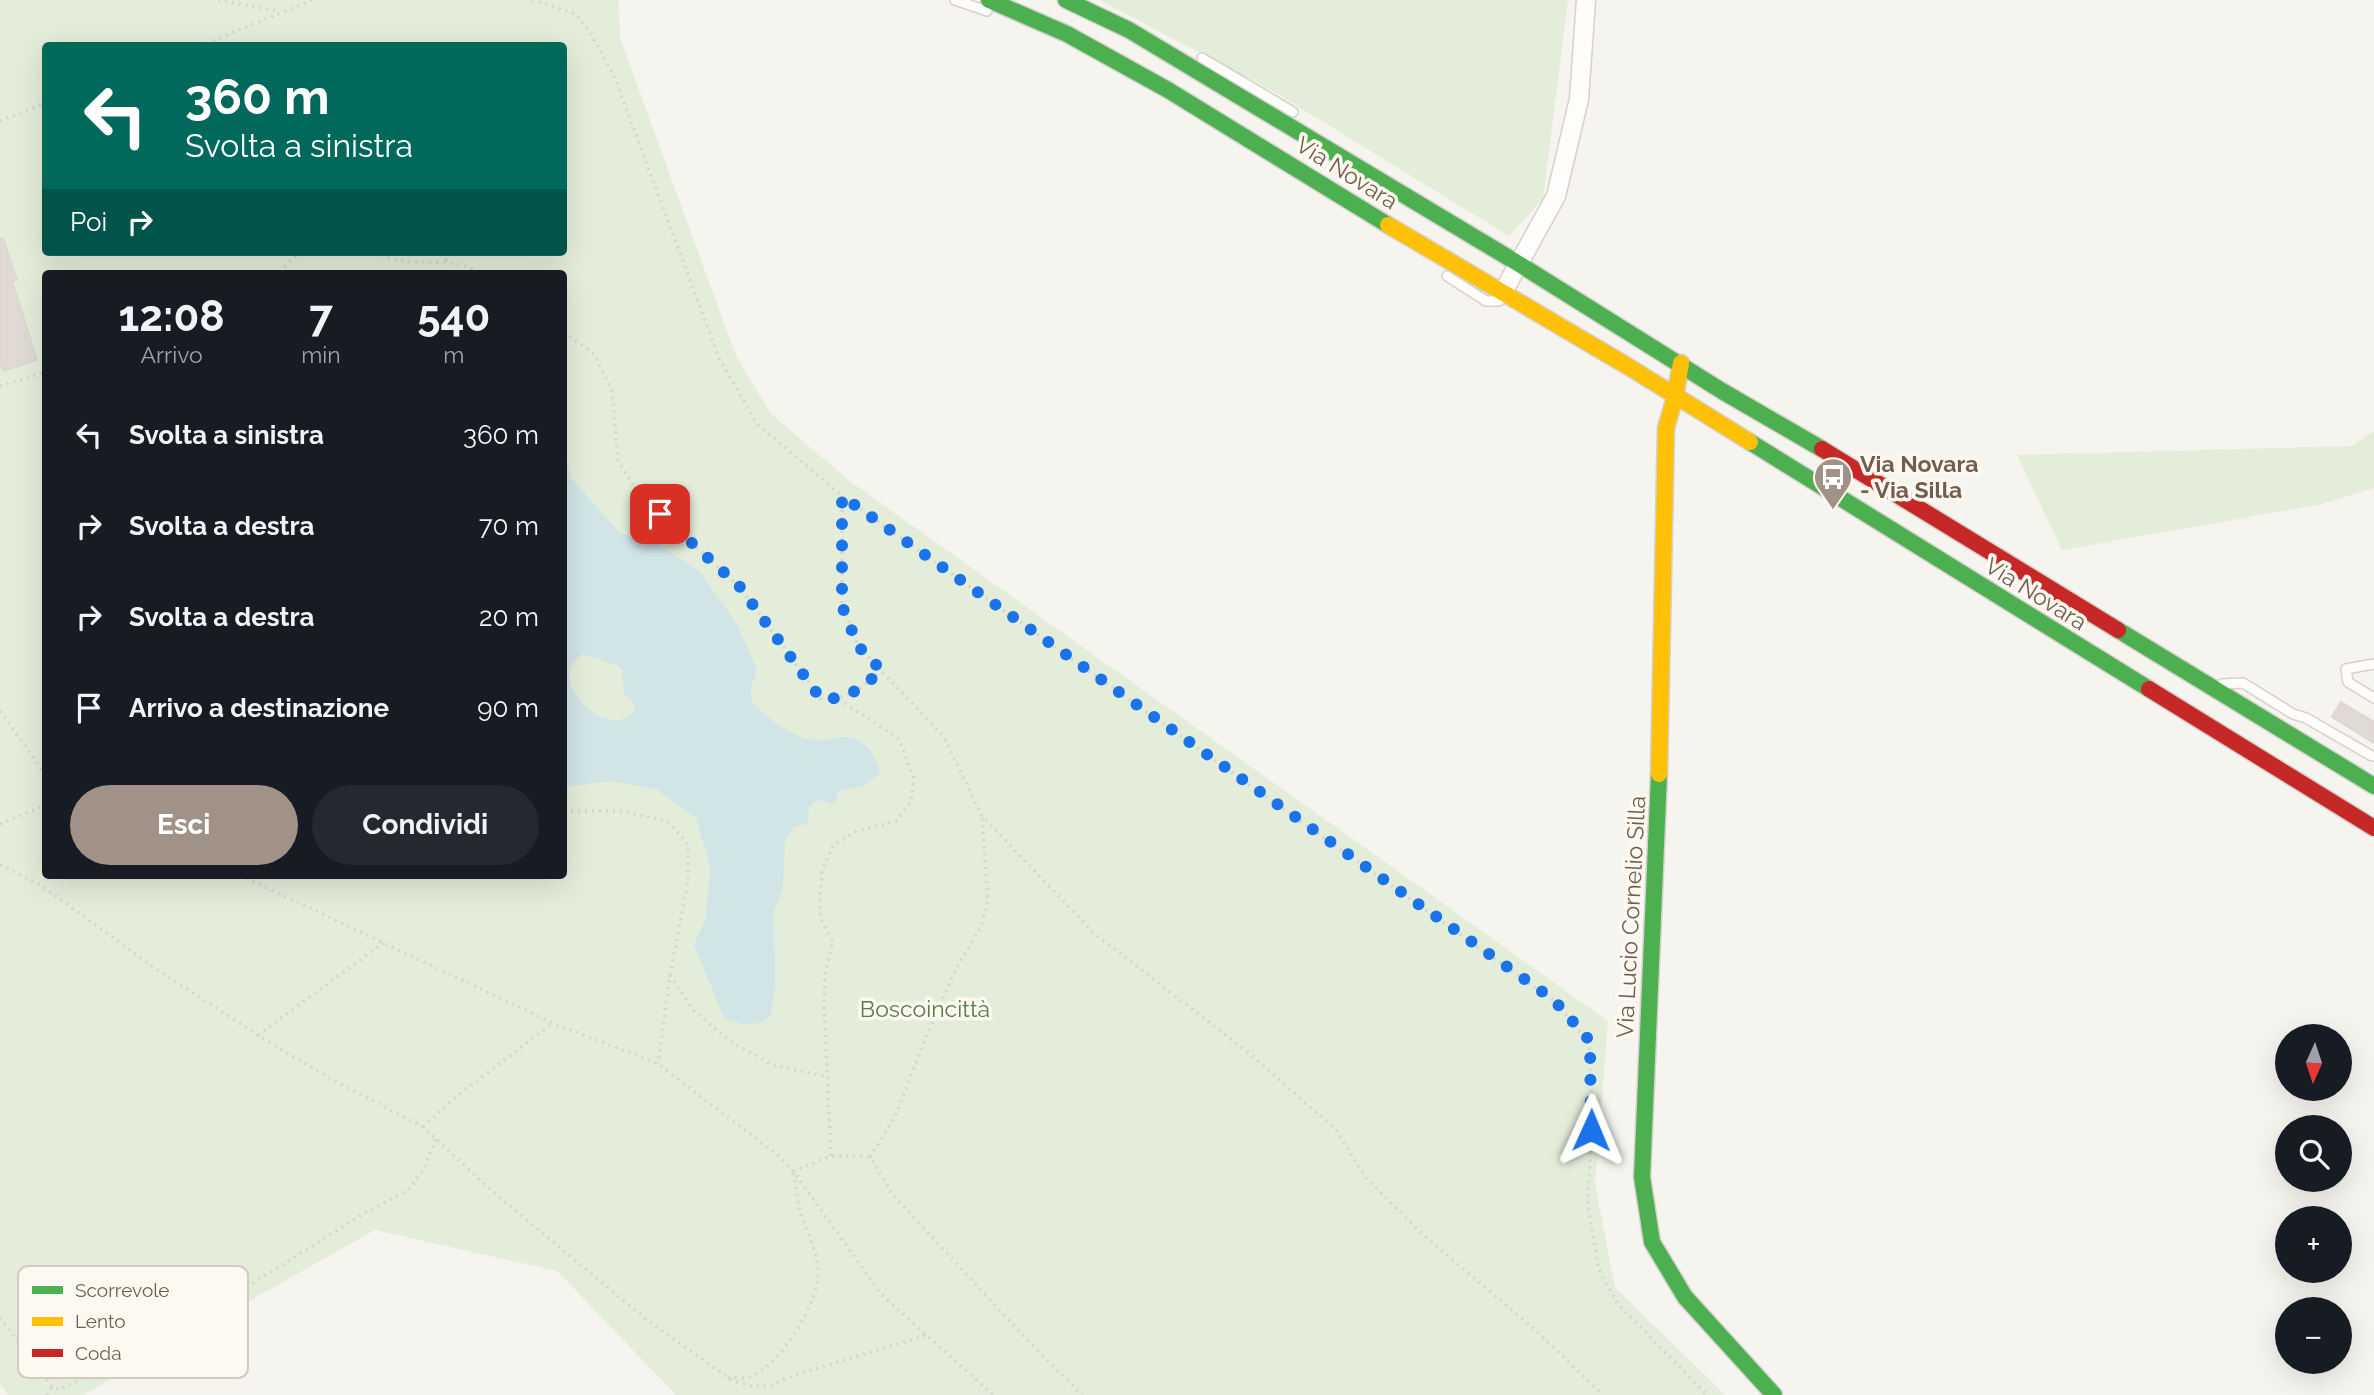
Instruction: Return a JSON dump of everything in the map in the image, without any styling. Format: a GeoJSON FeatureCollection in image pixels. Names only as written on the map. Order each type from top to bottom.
{"type":"FeatureCollection","features":[{"type":"Feature","properties":{"kind":"main road","name":"Via Novara"},"geometry":{"type":"LineString","coordinates":[[1066,0],[1129,30],[1514,256],[1722,391],[1851,466],[2374,786]]}},
{"type":"Feature","properties":{"kind":"main road","name":"Via Novara"},"geometry":{"type":"LineString","coordinates":[[991,7],[1067,34],[1128,66],[1333,193],[1629,367],[2374,828]]}},
{"type":"Feature","properties":{"kind":"main road"},"geometry":{"type":"LineString","coordinates":[[1675,397],[1681,363]]}},
{"type":"Feature","properties":{"kind":"main road","name":"Via Lucio Cornelio Silla"},"geometry":{"type":"LineString","coordinates":[[1675,397],[1666,428],[1658,845],[1642,1177],[1652,1242],[1678,1286],[1774,1395]]}},
{"type":"Feature","properties":{"kind":"street"},"geometry":{"type":"LineString","coordinates":[[1509,298],[1514,256],[1556,196],[1579,99],[1586,0]]}},
{"type":"Feature","properties":{"kind":"lane"},"geometry":{"type":"LineString","coordinates":[[955,0],[991,7]]}},
{"type":"Feature","properties":{"kind":"lane"},"geometry":{"type":"LineString","coordinates":[[1089,0],[1147,29]]}},
{"type":"Feature","properties":{"kind":"lane"},"geometry":{"type":"LineString","coordinates":[[1194,54],[1301,117]]}},
{"type":"Feature","properties":{"kind":"lane"},"geometry":{"type":"LineString","coordinates":[[1095,61],[1183,109],[1311,190]]}},
{"type":"Feature","properties":{"kind":"lane"},"geometry":{"type":"LineString","coordinates":[[1440,271],[1486,301],[1509,298]]}},
{"type":"Feature","properties":{"kind":"lane"},"geometry":{"type":"LineString","coordinates":[[2374,664],[2346,669],[2348,682],[2374,698]]}},
{"type":"Feature","properties":{"kind":"lane"},"geometry":{"type":"LineString","coordinates":[[2209,685],[2243,683],[2293,714],[2306,718],[2372,756]]}},
{"type":"Feature","properties":{"kind":"path"},"geometry":{"type":"LineString","coordinates":[[218,0],[281,11]]}},
{"type":"Feature","properties":{"kind":"path"},"geometry":{"type":"LineString","coordinates":[[207,42],[312,0]]}},
{"type":"Feature","properties":{"kind":"path"},"geometry":{"type":"LineString","coordinates":[[532,0],[576,14],[613,73],[719,358],[757,424],[842,496],[1554,1000],[1590,1041],[1592,1104],[1588,1206],[1599,1270],[1617,1303],[1707,1395]]}},
{"type":"Feature","properties":{"kind":"path"},"geometry":{"type":"LineString","coordinates":[[0,121],[42,105]]}},
{"type":"Feature","properties":{"kind":"path"},"geometry":{"type":"LineString","coordinates":[[283,270],[296,256]]}},
{"type":"Feature","properties":{"kind":"path"},"geometry":{"type":"LineString","coordinates":[[384,256],[393,260],[447,263],[476,270]]}},
{"type":"Feature","properties":{"kind":"path"},"geometry":{"type":"LineString","coordinates":[[445,256],[447,263]]}},
{"type":"Feature","properties":{"kind":"path"},"geometry":{"type":"LineString","coordinates":[[567,333],[594,354],[612,390],[618,461],[640,496],[740,587],[821,699],[838,699],[855,692],[882,671]]}},
{"type":"Feature","properties":{"kind":"path"},"geometry":{"type":"LineString","coordinates":[[0,386],[42,373]]}},
{"type":"Feature","properties":{"kind":"path"},"geometry":{"type":"LineString","coordinates":[[842,496],[842,606],[858,646],[944,737],[982,816],[1094,933],[1250,1053],[1336,1130],[1366,1178],[1419,1231],[1532,1326],[1603,1395]]}},
{"type":"Feature","properties":{"kind":"path"},"geometry":{"type":"LineString","coordinates":[[831,1156],[824,1006],[825,974],[833,941],[821,920],[822,872],[832,845],[857,831],[896,821],[911,802],[914,778],[899,739],[838,699]]}},
{"type":"Feature","properties":{"kind":"path"},"geometry":{"type":"LineString","coordinates":[[0,711],[42,769]]}},
{"type":"Feature","properties":{"kind":"path"},"geometry":{"type":"LineString","coordinates":[[0,824],[42,807]]}},
{"type":"Feature","properties":{"kind":"path"},"geometry":{"type":"LineString","coordinates":[[567,811],[621,811],[667,821],[688,844],[688,881],[670,975],[658,1064]]}},
{"type":"Feature","properties":{"kind":"path"},"geometry":{"type":"LineString","coordinates":[[870,1157],[895,1117],[947,989],[981,927],[988,900],[982,816]]}},
{"type":"Feature","properties":{"kind":"path"},"geometry":{"type":"LineString","coordinates":[[0,863],[42,886],[156,970],[258,1035],[333,1080],[423,1127],[491,1190],[637,1311],[733,1381],[751,1386],[771,1386],[786,1378],[926,1335]]}},
{"type":"Feature","properties":{"kind":"path"},"geometry":{"type":"LineString","coordinates":[[248,879],[553,1023],[658,1064],[780,1157],[793,1171],[881,1294],[993,1395]]}},
{"type":"Feature","properties":{"kind":"path"},"geometry":{"type":"LineString","coordinates":[[258,1035],[383,943]]}},
{"type":"Feature","properties":{"kind":"path"},"geometry":{"type":"LineString","coordinates":[[670,975],[694,1011],[728,1040],[774,1065],[829,1077]]}},
{"type":"Feature","properties":{"kind":"path"},"geometry":{"type":"LineString","coordinates":[[423,1127],[457,1096],[553,1023]]}},
{"type":"Feature","properties":{"kind":"path"},"geometry":{"type":"LineString","coordinates":[[248,1286],[363,1214],[409,1189],[425,1169],[436,1138]]}},
{"type":"Feature","properties":{"kind":"path"},"geometry":{"type":"LineString","coordinates":[[793,1171],[831,1156],[870,1157]]}},
{"type":"Feature","properties":{"kind":"path"},"geometry":{"type":"LineString","coordinates":[[870,1157],[892,1194],[1082,1395]]}},
{"type":"Feature","properties":{"kind":"path"},"geometry":{"type":"LineString","coordinates":[[728,1378],[749,1377],[771,1363],[804,1317],[818,1282],[818,1266],[800,1209],[793,1171]]}},
{"type":"Feature","properties":{"kind":"path"},"geometry":{"type":"LineString","coordinates":[[0,1318],[18,1342]]}},
{"type":"Feature","properties":{"kind":"path"},"geometry":{"type":"LineString","coordinates":[[45,1378],[52,1387],[60,1390],[82,1378]]}},
{"type":"Feature","properties":{"kind":"path"},"geometry":{"type":"LineString","coordinates":[[47,1395],[52,1387]]}},
{"type":"Feature","properties":{"kind":"green space","name":"Boscoincittà"},"geometry":{"type":"Polygon","coordinates":[[[0,0],[619,0],[620,38],[736,356],[771,414],[851,482],[1608,1021],[1595,1184],[1615,1287],[1725,1395],[676,1395],[557,1271],[375,1230],[248,1302],[248,1266],[18,1266],[18,1378],[113,1378],[83,1395],[8,1395],[0,1384],[0,0]]]}},
{"type":"Feature","properties":{"kind":"green space"},"geometry":{"type":"Polygon","coordinates":[[[1099,0],[1568,0],[1543,199],[1509,236],[1271,90],[1099,0]]]}},
{"type":"Feature","properties":{"kind":"green space"},"geometry":{"type":"Polygon","coordinates":[[[2374,431],[2374,488],[2318,505],[2062,550],[2017,455],[2351,446],[2374,431]]]}},
{"type":"Feature","properties":{"kind":"shaded area"},"geometry":{"type":"Polygon","coordinates":[[[567,461],[571,478],[620,533],[653,541],[699,571],[737,624],[757,670],[751,687],[752,702],[779,725],[803,738],[819,741],[847,737],[861,742],[871,752],[880,773],[863,786],[843,789],[838,793],[835,803],[822,800],[813,802],[809,808],[807,824],[794,827],[785,839],[783,890],[774,911],[775,985],[771,1014],[764,1022],[745,1025],[724,1018],[694,944],[705,921],[711,870],[696,818],[656,789],[611,781],[567,787],[567,461]],[[583,654],[572,665],[569,679],[574,693],[597,715],[611,720],[625,718],[635,709],[634,703],[624,694],[622,670],[619,666],[583,654]]]}},
{"type":"Feature","properties":{"kind":"building"},"geometry":{"type":"Polygon","coordinates":[[[3,238],[17,280],[12,281],[37,360],[3,371],[0,361],[0,239],[3,238]]]}},
{"type":"Feature","properties":{"kind":"building"},"geometry":{"type":"Polygon","coordinates":[[[2341,702],[2374,722],[2374,743],[2332,717],[2341,702]]]}},
{"type":"Feature","properties":{"kind":"traffic: fast"},"geometry":{"type":"LineString","coordinates":[[989,0],[1067,34],[1168,90],[1388,225]]}},
{"type":"Feature","properties":{"kind":"traffic: fast"},"geometry":{"type":"LineString","coordinates":[[1066,0],[1129,30],[1519,264],[1722,391],[1822,449]]}},
{"type":"Feature","properties":{"kind":"traffic: fast"},"geometry":{"type":"LineString","coordinates":[[1750,442],[2149,689]]}},
{"type":"Feature","properties":{"kind":"traffic: fast"},"geometry":{"type":"LineString","coordinates":[[2118,630],[2374,786]]}},
{"type":"Feature","properties":{"kind":"traffic: fast"},"geometry":{"type":"LineString","coordinates":[[1659,774],[1642,1177],[1652,1242],[1685,1297],[1774,1395]]}},
{"type":"Feature","properties":{"kind":"traffic: slow"},"geometry":{"type":"LineString","coordinates":[[1388,225],[1629,367],[1750,442]]}},
{"type":"Feature","properties":{"kind":"traffic: slow"},"geometry":{"type":"LineString","coordinates":[[1659,774],[1666,428],[1681,363]]}},
{"type":"Feature","properties":{"kind":"traffic: jam"},"geometry":{"type":"LineString","coordinates":[[1822,449],[2118,630]]}},
{"type":"Feature","properties":{"kind":"traffic: jam"},"geometry":{"type":"LineString","coordinates":[[2149,689],[2374,828]]}},
{"type":"Feature","properties":{"kind":"place","name":"Via Novara - Via Silla"},"geometry":{"type":"Point","coordinates":[1833,511]}},
{"type":"Feature","properties":{"kind":"route"},"geometry":{"type":"LineString","coordinates":[[660,514],[740,587],[821,699],[838,699],[855,692],[882,671],[858,646],[842,606],[842,496],[1554,1000],[1590,1041],[1591,1130]]}}]}
